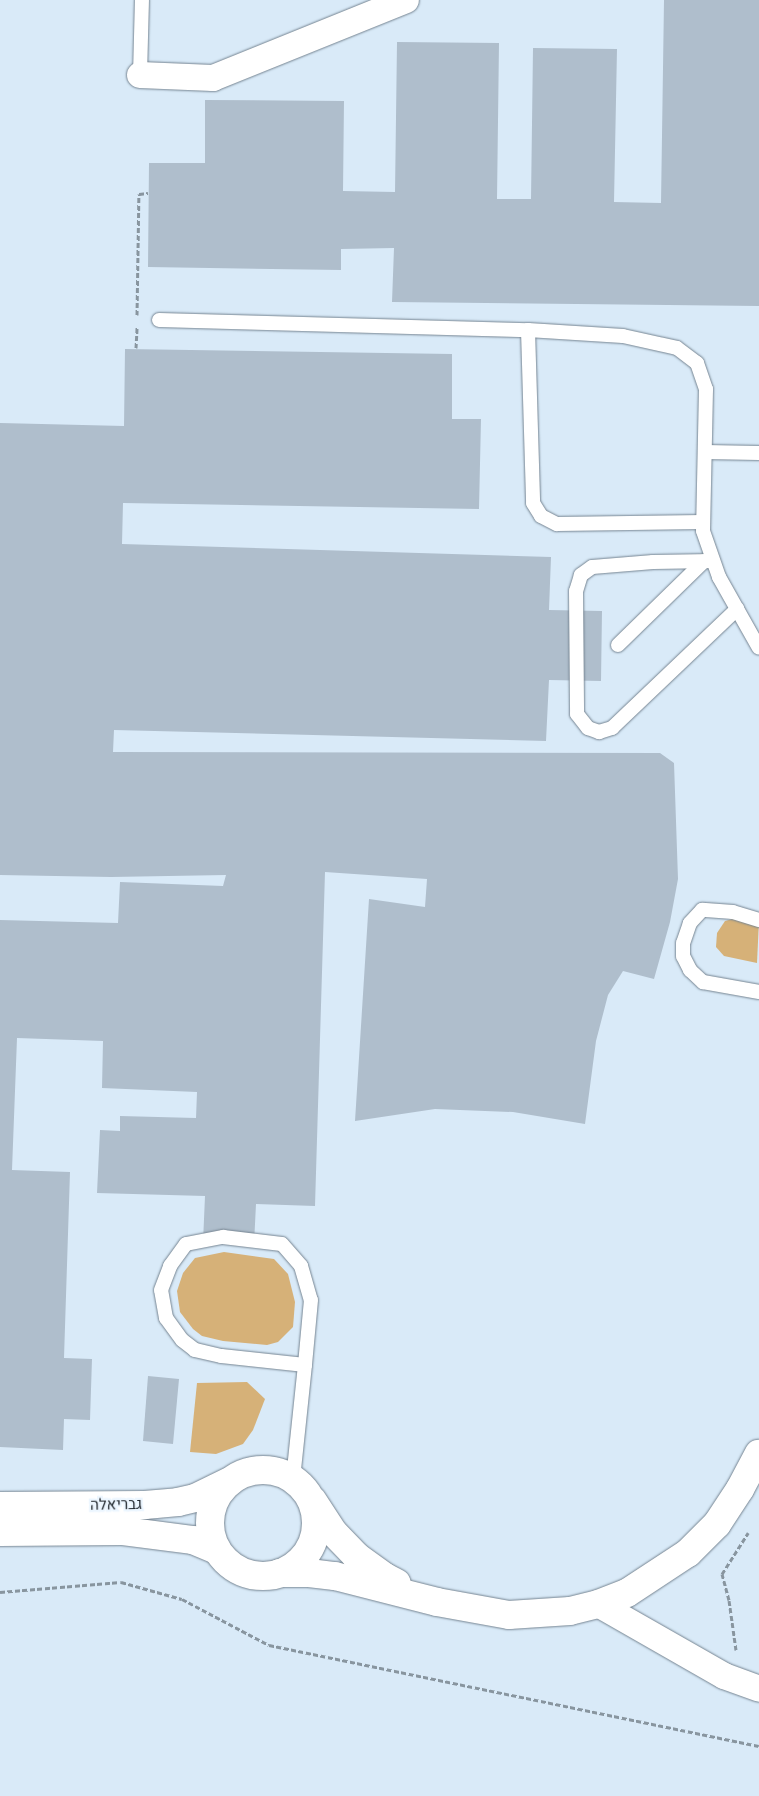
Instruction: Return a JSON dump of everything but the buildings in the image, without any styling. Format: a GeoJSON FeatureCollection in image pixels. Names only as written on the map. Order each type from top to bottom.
{"type":"FeatureCollection","features":[{"type":"Feature","properties":{"kind":"street"},"geometry":{"type":"LineString","coordinates":[[140,75],[213,78],[406,0]]}},
{"type":"Feature","properties":{"kind":"street"},"geometry":{"type":"LineString","coordinates":[[437,1602],[385,1577],[356,1556],[334,1532],[300,1485],[277,1471],[260,1469],[243,1473],[228,1482],[216,1496],[210,1514],[211,1533],[217,1550],[229,1564],[245,1573],[262,1576],[280,1573],[309,1573],[335,1576],[437,1602],[509,1615],[570,1611],[598,1604],[627,1593],[658,1575],[688,1553],[717,1524],[759,1454]]}},
{"type":"Feature","properties":{"kind":"street","name":"גבריאלה"},"geometry":{"type":"LineString","coordinates":[[0,1506],[145,1505],[178,1502],[195,1498],[228,1482]]}},
{"type":"Feature","properties":{"kind":"street"},"geometry":{"type":"LineString","coordinates":[[280,1573],[301,1560],[314,1539],[316,1522],[314,1506],[300,1485]]}},
{"type":"Feature","properties":{"kind":"street","name":"גבריאלה"},"geometry":{"type":"LineString","coordinates":[[0,1532],[123,1531],[193,1540],[217,1550]]}},
{"type":"Feature","properties":{"kind":"street"},"geometry":{"type":"LineString","coordinates":[[598,1604],[716,1671],[751,1686]]}},
{"type":"Feature","properties":{"kind":"lane"},"geometry":{"type":"LineString","coordinates":[[140,75],[142,0]]}},
{"type":"Feature","properties":{"kind":"lane"},"geometry":{"type":"LineString","coordinates":[[159,320],[528,330],[623,336],[677,348],[697,363],[706,389],[702,532],[708,561],[759,648]]}},
{"type":"Feature","properties":{"kind":"lane"},"geometry":{"type":"LineString","coordinates":[[528,330],[533,503],[542,516],[557,524],[703,522]]}},
{"type":"Feature","properties":{"kind":"lane"},"geometry":{"type":"LineString","coordinates":[[704,452],[759,453]]}},
{"type":"Feature","properties":{"kind":"lane"},"geometry":{"type":"LineString","coordinates":[[708,561],[592,567],[580,574],[576,591],[577,714],[588,728],[599,732],[612,728],[737,609]]}},
{"type":"Feature","properties":{"kind":"lane"},"geometry":{"type":"LineString","coordinates":[[618,645],[708,561]]}},
{"type":"Feature","properties":{"kind":"lane"},"geometry":{"type":"LineString","coordinates":[[759,920],[732,912],[702,910],[690,923],[683,943],[683,956],[690,970],[703,982],[759,992]]}},
{"type":"Feature","properties":{"kind":"lane"},"geometry":{"type":"LineString","coordinates":[[300,1485],[304,1365],[311,1300],[301,1266],[282,1244],[223,1236],[186,1244],[170,1266],[161,1290],[166,1318],[182,1340],[195,1350],[221,1356],[304,1365]]}},
{"type":"Feature","properties":{"kind":"path"},"geometry":{"type":"LineString","coordinates":[[136,348],[140,194],[148,193]]}},
{"type":"Feature","properties":{"kind":"path"},"geometry":{"type":"LineString","coordinates":[[750,1529],[722,1574],[729,1600],[732,1630],[751,1686]]}},
{"type":"Feature","properties":{"kind":"path"},"geometry":{"type":"LineString","coordinates":[[0,1592],[121,1582],[182,1599],[269,1645],[759,1746]]}},
{"type":"Feature","properties":{"kind":"shaded area"},"geometry":{"type":"Polygon","coordinates":[[[740,917],[759,920],[757,963],[724,956],[716,947],[717,933],[725,921],[740,917]]]}},
{"type":"Feature","properties":{"kind":"shaded area"},"geometry":{"type":"Polygon","coordinates":[[[224,1252],[274,1259],[288,1274],[295,1302],[293,1327],[278,1342],[267,1345],[223,1341],[202,1336],[193,1329],[180,1312],[177,1291],[183,1273],[195,1258],[224,1252]]]}},
{"type":"Feature","properties":{"kind":"shaded area"},"geometry":{"type":"Polygon","coordinates":[[[247,1382],[265,1399],[253,1430],[243,1444],[216,1454],[190,1452],[197,1383],[247,1382]]]}}]}
